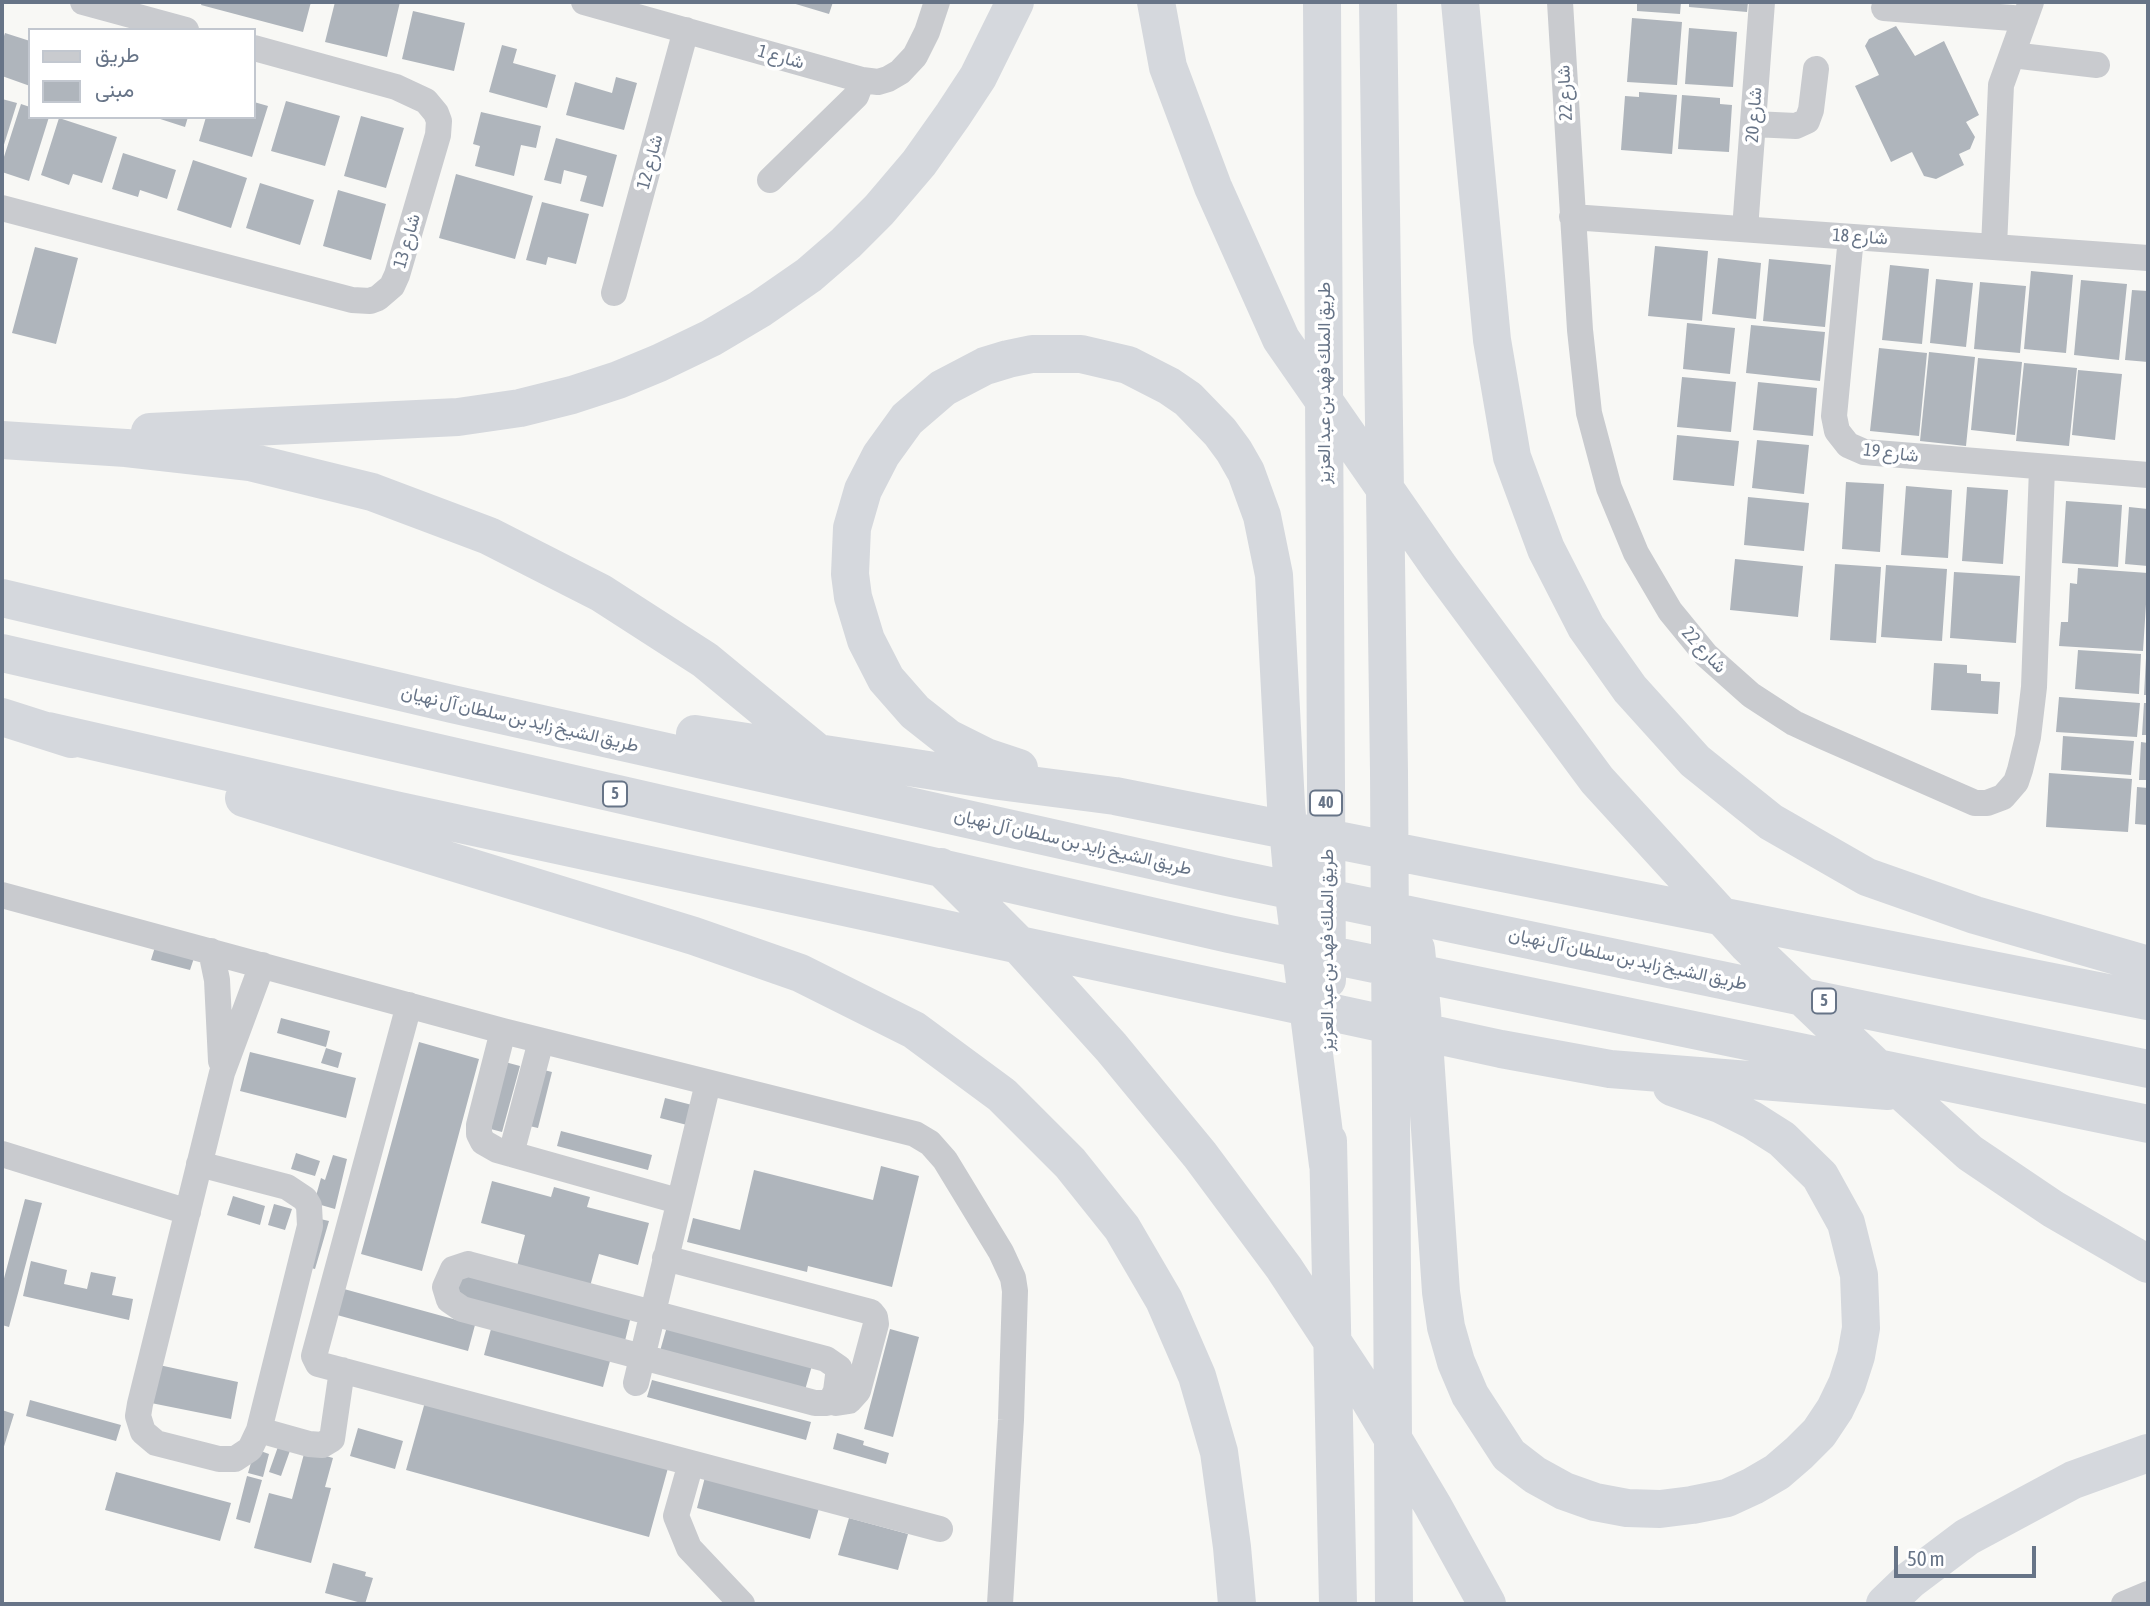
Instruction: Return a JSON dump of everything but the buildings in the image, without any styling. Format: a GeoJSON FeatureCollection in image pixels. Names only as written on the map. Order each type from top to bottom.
{"type":"FeatureCollection","features":[{"type":"Feature","properties":{"kind":"highway"},"geometry":{"type":"LineString","coordinates":[[2,440],[458,417],[520,408],[572,395],[659,363],[711,338],[760,309],[809,275],[855,235],[919,163],[953,115],[978,77],[1015,2]]}},
{"type":"Feature","properties":{"kind":"highway"},"geometry":{"type":"LineString","coordinates":[[1156,2],[1168,67],[1213,187],[1281,339],[1440,568],[1597,780],[1747,944],[1970,1153],[2053,1209],[2148,1264]]}},
{"type":"Feature","properties":{"kind":"highway","name":"طريق الملك فهد بن عبد العزيز"},"geometry":{"type":"LineString","coordinates":[[1322,2],[1328,1165],[1338,1604]]}},
{"type":"Feature","properties":{"kind":"highway"},"geometry":{"type":"LineString","coordinates":[[1378,2],[1389,772],[1394,1604]]}},
{"type":"Feature","properties":{"kind":"highway"},"geometry":{"type":"LineString","coordinates":[[1460,2],[1492,340],[1512,457],[1552,560],[1586,627],[1623,679],[1695,761],[1771,822],[1867,877],[1975,915],[2148,965]]}},
{"type":"Feature","properties":{"kind":"highway"},"geometry":{"type":"LineString","coordinates":[[1115,796],[986,757],[948,738],[931,726],[900,696],[881,670],[866,640],[853,597],[850,574],[852,528],[863,490],[881,454],[907,419],[943,388],[985,366],[1008,359],[1056,352],[1081,354],[1128,365],[1149,374],[1188,399],[1220,432],[1240,461],[1255,494],[1274,575],[1286,805],[1294,895],[1328,1165]]}},
{"type":"Feature","properties":{"kind":"highway"},"geometry":{"type":"LineString","coordinates":[[2,440],[126,448],[250,462],[372,492],[489,536],[601,593],[705,660],[813,749],[918,844],[1017,943],[1111,1047],[1200,1155],[1284,1268],[1362,1385],[1487,1604]]}},
{"type":"Feature","properties":{"kind":"highway","name":"طريق الشيخ زايد بن سلطان آل نهيان"},"geometry":{"type":"LineString","coordinates":[[2,598],[452,704],[1227,877],[2148,1069]]}},
{"type":"Feature","properties":{"kind":"highway","name":"5"},"geometry":{"type":"LineString","coordinates":[[2,653],[1229,934],[2148,1124]]}},
{"type":"Feature","properties":{"kind":"highway"},"geometry":{"type":"LineString","coordinates":[[452,704],[566,713],[884,764],[1115,796],[2148,1001]]}},
{"type":"Feature","properties":{"kind":"highway"},"geometry":{"type":"LineString","coordinates":[[2,717],[304,817],[706,940],[800,973],[914,1030],[1002,1095],[1070,1163],[1122,1228],[1164,1300],[1197,1376],[1219,1452],[1233,1547],[1237,1604]]}},
{"type":"Feature","properties":{"kind":"highway"},"geometry":{"type":"LineString","coordinates":[[48,731],[395,810],[1226,990],[1501,1049],[1610,1069],[1720,1104],[1782,1139],[1820,1176],[1846,1223],[1859,1275],[1861,1328],[1847,1384],[1835,1409],[1819,1433],[1799,1453],[1777,1472],[1753,1486],[1727,1498],[1660,1509],[1627,1508],[1595,1502],[1564,1491],[1535,1475],[1510,1455],[1488,1426],[1470,1395],[1449,1339],[1441,1292],[1422,1011],[1410,904],[1389,772]]}},
{"type":"Feature","properties":{"kind":"highway"},"geometry":{"type":"LineString","coordinates":[[1610,1069],[1948,1096],[2111,1118]]}},
{"type":"Feature","properties":{"kind":"highway"},"geometry":{"type":"LineString","coordinates":[[1885,1604],[1910,1580],[1967,1537],[2073,1480],[2148,1453]]}},
{"type":"Feature","properties":{"kind":"street"},"geometry":{"type":"LineString","coordinates":[[83,2],[148,10],[183,28]]}},
{"type":"Feature","properties":{"kind":"street","name":"شارع 1"},"geometry":{"type":"LineString","coordinates":[[584,2],[877,82],[888,79],[908,64],[920,48],[937,2]]}},
{"type":"Feature","properties":{"kind":"street","name":"شارع 22"},"geometry":{"type":"LineString","coordinates":[[1560,2],[1583,370],[1598,449],[1622,521],[1636,553],[1670,611],[1688,635],[1725,673],[1774,711],[1822,736],[1975,803],[1996,801],[2010,791],[2016,782],[2025,754],[2034,687],[2042,468]]}},
{"type":"Feature","properties":{"kind":"street","name":"شارع 20"},"geometry":{"type":"LineString","coordinates":[[1745,229],[1762,2]]}},
{"type":"Feature","properties":{"kind":"street"},"geometry":{"type":"LineString","coordinates":[[1884,8],[2028,10],[2001,85],[1994,247]]}},
{"type":"Feature","properties":{"kind":"street","name":"شارع 12"},"geometry":{"type":"LineString","coordinates":[[614,293],[686,30]]}},
{"type":"Feature","properties":{"kind":"street","name":"شارع 13"},"geometry":{"type":"LineString","coordinates":[[2,208],[352,300],[378,299],[392,286],[397,275],[438,135],[439,121],[436,113],[426,101],[396,87],[256,49]]}},
{"type":"Feature","properties":{"kind":"street"},"geometry":{"type":"LineString","coordinates":[[2012,55],[2097,65]]}},
{"type":"Feature","properties":{"kind":"street"},"geometry":{"type":"LineString","coordinates":[[1753,124],[1796,126],[1807,121],[1816,69]]}},
{"type":"Feature","properties":{"kind":"street"},"geometry":{"type":"LineString","coordinates":[[770,180],[856,96],[862,80]]}},
{"type":"Feature","properties":{"kind":"street","name":"شارع 18"},"geometry":{"type":"LineString","coordinates":[[1572,217],[2148,258]]}},
{"type":"Feature","properties":{"kind":"street","name":"شارع 19"},"geometry":{"type":"LineString","coordinates":[[1851,237],[1834,407],[1834,423],[1841,438],[1848,444],[1864,452],[2148,475]]}},
{"type":"Feature","properties":{"kind":"street"},"geometry":{"type":"LineString","coordinates":[[2,895],[503,1031],[915,1134],[922,1138],[945,1160],[1001,1252],[1013,1278],[1016,1304],[1000,1604]]}},
{"type":"Feature","properties":{"kind":"street"},"geometry":{"type":"LineString","coordinates":[[211,951],[216,980],[222,1073]]}},
{"type":"Feature","properties":{"kind":"street"},"geometry":{"type":"LineString","coordinates":[[199,1164],[287,1187],[305,1199],[309,1206],[310,1226],[259,1430],[255,1441],[243,1455],[235,1459],[219,1459],[156,1443],[143,1432],[138,1416],[140,1404],[199,1164],[222,1073],[262,965]]}},
{"type":"Feature","properties":{"kind":"street"},"geometry":{"type":"LineString","coordinates":[[410,1005],[314,1356],[318,1364],[940,1529]]}},
{"type":"Feature","properties":{"kind":"street"},"geometry":{"type":"LineString","coordinates":[[503,1031],[478,1130],[486,1145],[678,1201]]}},
{"type":"Feature","properties":{"kind":"street"},"geometry":{"type":"LineString","coordinates":[[511,1154],[541,1041]]}},
{"type":"Feature","properties":{"kind":"street"},"geometry":{"type":"LineString","coordinates":[[639,1370],[708,1083]]}},
{"type":"Feature","properties":{"kind":"street"},"geometry":{"type":"LineString","coordinates":[[2,1154],[188,1212]]}},
{"type":"Feature","properties":{"kind":"street"},"geometry":{"type":"LineString","coordinates":[[665,1258],[871,1312],[876,1324],[858,1391],[849,1401],[823,1404],[639,1370],[462,1309],[449,1300],[445,1287],[449,1274],[457,1266],[476,1265],[834,1363],[839,1368],[839,1375],[831,1401]]}},
{"type":"Feature","properties":{"kind":"street"},"geometry":{"type":"LineString","coordinates":[[259,1430],[309,1444],[322,1445],[332,1438],[342,1370]]}},
{"type":"Feature","properties":{"kind":"street"},"geometry":{"type":"LineString","coordinates":[[691,1462],[676,1516],[688,1548],[742,1604]]}},
{"type":"Feature","properties":{"kind":"street"},"geometry":{"type":"LineString","coordinates":[[2124,1604],[2148,1594]]}}]}
